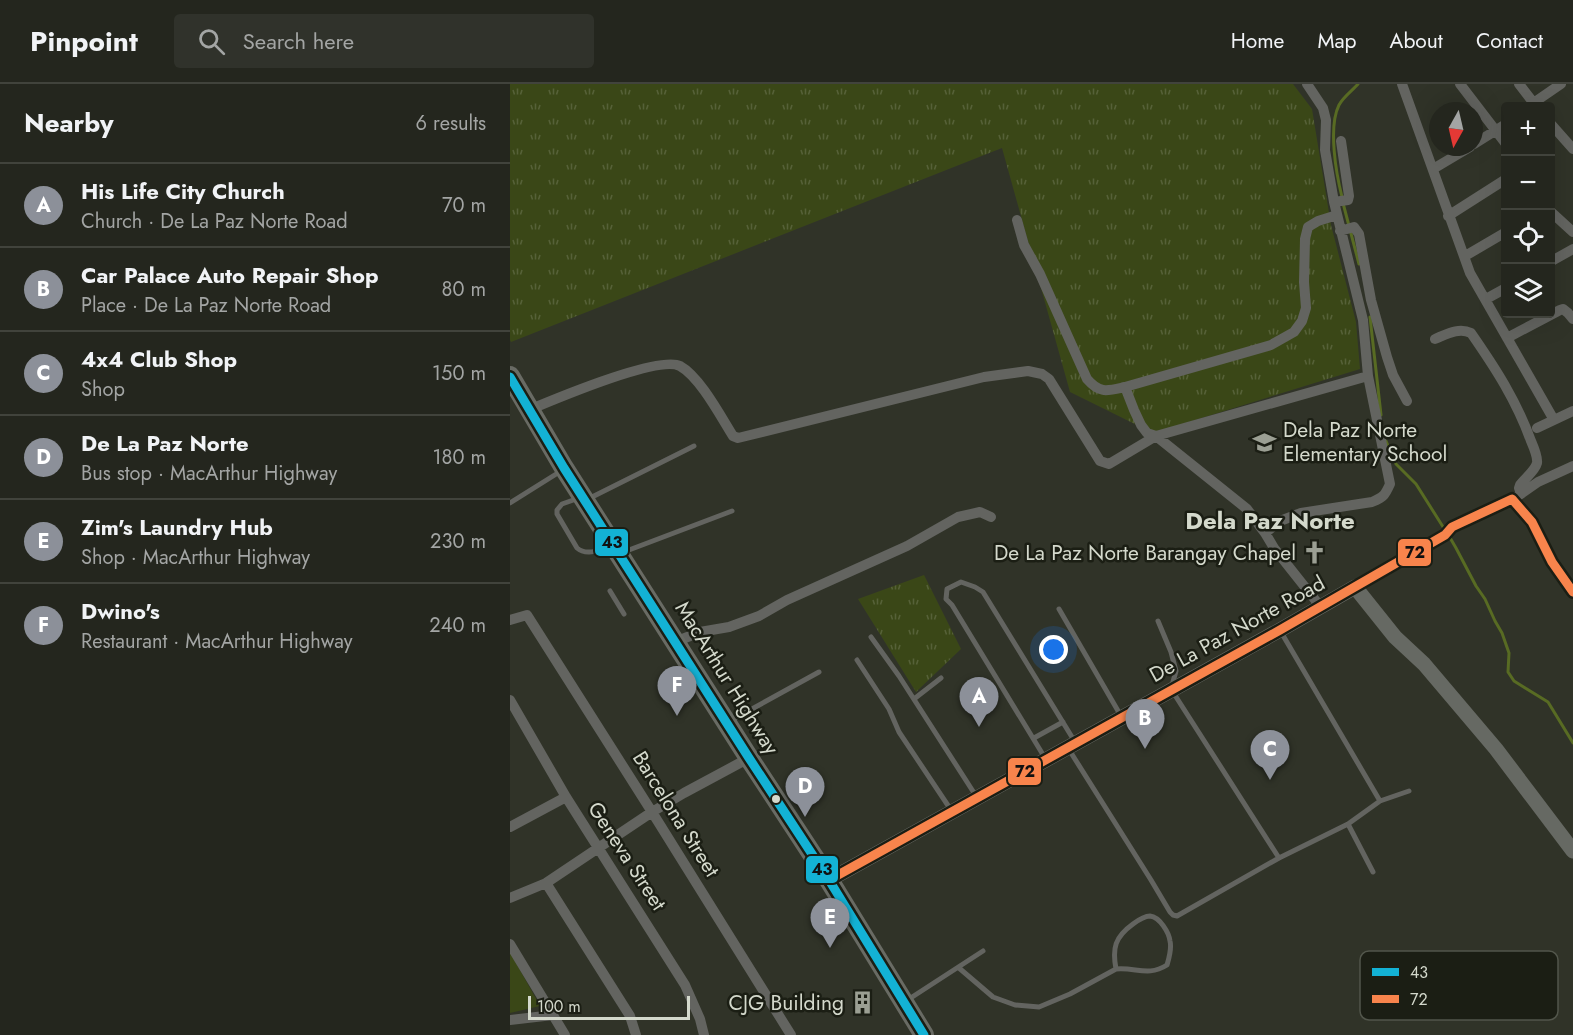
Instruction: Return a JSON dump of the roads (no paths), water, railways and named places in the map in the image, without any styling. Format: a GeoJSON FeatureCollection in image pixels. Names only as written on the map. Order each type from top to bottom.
{"type":"FeatureCollection","features":[{"type":"Feature","properties":{"kind":"highway","name":"MacArthur Highway"},"geometry":{"type":"LineString","coordinates":[[510,376],[564,468],[829,880],[924,1035]]}},
{"type":"Feature","properties":{"kind":"street"},"geometry":{"type":"LineString","coordinates":[[1307,84],[1323,108],[1326,120],[1325,150],[1336,163],[1349,193],[1348,200],[1339,201]]}},
{"type":"Feature","properties":{"kind":"street"},"geometry":{"type":"LineString","coordinates":[[1402,84],[1470,273],[1554,420]]}},
{"type":"Feature","properties":{"kind":"street"},"geometry":{"type":"LineString","coordinates":[[1460,84],[1501,138]]}},
{"type":"Feature","properties":{"kind":"street"},"geometry":{"type":"LineString","coordinates":[[1519,84],[1530,102]]}},
{"type":"Feature","properties":{"kind":"street"},"geometry":{"type":"LineString","coordinates":[[1538,102],[1561,84]]}},
{"type":"Feature","properties":{"kind":"street"},"geometry":{"type":"LineString","coordinates":[[1483,139],[1501,128]]}},
{"type":"Feature","properties":{"kind":"street"},"geometry":{"type":"LineString","coordinates":[[1555,128],[1573,149]]}},
{"type":"Feature","properties":{"kind":"street"},"geometry":{"type":"LineString","coordinates":[[1266,533],[1280,521],[1301,513],[1372,502],[1385,495],[1390,483],[1368,376],[1363,320],[1346,229],[1337,215],[1339,201],[1336,163],[1341,141]]}},
{"type":"Feature","properties":{"kind":"street"},"geometry":{"type":"LineString","coordinates":[[1433,169],[1455,156]]}},
{"type":"Feature","properties":{"kind":"street"},"geometry":{"type":"LineString","coordinates":[[1448,216],[1501,182]]}},
{"type":"Feature","properties":{"kind":"street"},"geometry":{"type":"LineString","coordinates":[[1555,214],[1573,232]]}},
{"type":"Feature","properties":{"kind":"street"},"geometry":{"type":"LineString","coordinates":[[1017,220],[1024,245],[1040,274],[1087,379],[1097,389],[1104,391],[1271,345],[1294,332],[1302,321],[1306,308],[1305,239],[1308,227],[1337,215]]}},
{"type":"Feature","properties":{"kind":"street"},"geometry":{"type":"LineString","coordinates":[[1346,229],[1359,234],[1371,300],[1387,357],[1393,375],[1407,401]]}},
{"type":"Feature","properties":{"kind":"street"},"geometry":{"type":"LineString","coordinates":[[1465,256],[1501,235]]}},
{"type":"Feature","properties":{"kind":"street"},"geometry":{"type":"LineString","coordinates":[[1555,260],[1573,249]]}},
{"type":"Feature","properties":{"kind":"street"},"geometry":{"type":"LineString","coordinates":[[1486,299],[1501,291]]}},
{"type":"Feature","properties":{"kind":"street"},"geometry":{"type":"LineString","coordinates":[[1507,338],[1563,309],[1573,319]]}},
{"type":"Feature","properties":{"kind":"street"},"geometry":{"type":"LineString","coordinates":[[1435,339],[1458,330],[1471,333],[1510,391],[1537,458],[1535,468],[1520,485],[1517,497],[1552,562],[1573,592]]}},
{"type":"Feature","properties":{"kind":"street"},"geometry":{"type":"LineString","coordinates":[[531,409],[608,380],[649,367],[671,364],[680,366],[690,374],[716,408],[733,436],[738,438],[984,377],[1028,371],[1042,374],[1049,379],[1100,461],[1110,464],[1156,436],[1368,376]]}},
{"type":"Feature","properties":{"kind":"street"},"geometry":{"type":"LineString","coordinates":[[1125,387],[1134,410],[1147,433],[1156,436],[1247,509],[1266,533],[1274,548],[1320,606]]}},
{"type":"Feature","properties":{"kind":"street"},"geometry":{"type":"LineString","coordinates":[[1537,428],[1573,411]]}},
{"type":"Feature","properties":{"kind":"street","name":"De La Paz Norte Road"},"geometry":{"type":"LineString","coordinates":[[829,880],[1280,630],[1448,531],[1517,497],[1538,482],[1573,466]]}},
{"type":"Feature","properties":{"kind":"street"},"geometry":{"type":"LineString","coordinates":[[675,642],[700,632],[729,627],[759,616],[787,600],[907,546],[958,517],[980,512],[991,517]]}},
{"type":"Feature","properties":{"kind":"street"},"geometry":{"type":"LineString","coordinates":[[1355,587],[1395,637],[1424,664],[1496,749],[1573,851]]}},
{"type":"Feature","properties":{"kind":"street","name":"Barcelona Street"},"geometry":{"type":"LineString","coordinates":[[510,620],[527,615],[791,1035]]}},
{"type":"Feature","properties":{"kind":"street","name":"Geneva Street"},"geometry":{"type":"LineString","coordinates":[[510,700],[566,797],[685,985],[700,1019],[704,1035]]}},
{"type":"Feature","properties":{"kind":"street"},"geometry":{"type":"LineString","coordinates":[[510,898],[546,883],[652,812],[749,758]]}},
{"type":"Feature","properties":{"kind":"street"},"geometry":{"type":"LineString","coordinates":[[510,827],[566,797]]}},
{"type":"Feature","properties":{"kind":"street"},"geometry":{"type":"LineString","coordinates":[[546,883],[630,1016],[636,1035]]}},
{"type":"Feature","properties":{"kind":"street"},"geometry":{"type":"LineString","coordinates":[[510,944],[565,1035]]}},
{"type":"Feature","properties":{"kind":"street"},"geometry":{"type":"LineString","coordinates":[[510,1020],[553,1016]]}},
{"type":"Feature","properties":{"kind":"lane"},"geometry":{"type":"LineString","coordinates":[[694,446],[584,498],[562,504],[557,514],[577,548],[586,553],[617,550],[732,511]]}},
{"type":"Feature","properties":{"kind":"lane"},"geometry":{"type":"LineString","coordinates":[[510,503],[564,468]]}},
{"type":"Feature","properties":{"kind":"lane"},"geometry":{"type":"LineString","coordinates":[[1046,759],[952,605],[946,599],[948,589],[961,582],[983,592],[1063,722],[1071,744],[1173,915],[1177,916],[1193,908],[1279,858],[1348,824],[1380,801],[1409,791]]}},
{"type":"Feature","properties":{"kind":"lane"},"geometry":{"type":"LineString","coordinates":[[610,591],[624,614]]}},
{"type":"Feature","properties":{"kind":"lane"},"geometry":{"type":"LineString","coordinates":[[1059,609],[1122,717]]}},
{"type":"Feature","properties":{"kind":"lane"},"geometry":{"type":"LineString","coordinates":[[1158,621],[1176,671],[1171,689],[1279,858]]}},
{"type":"Feature","properties":{"kind":"lane"},"geometry":{"type":"LineString","coordinates":[[1280,630],[1380,801]]}},
{"type":"Feature","properties":{"kind":"lane"},"geometry":{"type":"LineString","coordinates":[[871,637],[899,676],[976,797]]}},
{"type":"Feature","properties":{"kind":"lane"},"geometry":{"type":"LineString","coordinates":[[857,660],[889,709],[899,732],[952,811]]}},
{"type":"Feature","properties":{"kind":"lane"},"geometry":{"type":"LineString","coordinates":[[726,723],[819,672]]}},
{"type":"Feature","properties":{"kind":"lane"},"geometry":{"type":"LineString","coordinates":[[914,699],[941,678]]}},
{"type":"Feature","properties":{"kind":"lane"},"geometry":{"type":"LineString","coordinates":[[1034,738],[1063,722]]}},
{"type":"Feature","properties":{"kind":"lane"},"geometry":{"type":"LineString","coordinates":[[1348,824],[1372,872]]}},
{"type":"Feature","properties":{"kind":"lane"},"geometry":{"type":"LineString","coordinates":[[959,968],[993,997],[1015,1005],[1039,1007],[1070,994],[1116,969],[1144,972],[1158,970],[1167,965],[1170,940],[1161,921],[1151,916],[1144,917],[1119,935],[1114,956],[1116,969]]}},
{"type":"Feature","properties":{"kind":"lane"},"geometry":{"type":"LineString","coordinates":[[904,1002],[983,951]]}},
{"type":"Feature","properties":{"kind":"waterway"},"geometry":{"type":"LineString","coordinates":[[1342,197],[1336,163],[1334,125],[1339,105],[1358,84]]}},
{"type":"Feature","properties":{"kind":"waterway"},"geometry":{"type":"LineString","coordinates":[[1343,203],[1359,264]]}},
{"type":"Feature","properties":{"kind":"waterway"},"geometry":{"type":"LineString","coordinates":[[1370,317],[1381,415]]}},
{"type":"Feature","properties":{"kind":"waterway"},"geometry":{"type":"LineString","coordinates":[[1386,441],[1396,464],[1416,484],[1445,530]]}},
{"type":"Feature","properties":{"kind":"waterway"},"geometry":{"type":"LineString","coordinates":[[1449,536],[1502,633],[1509,653],[1508,672],[1514,681],[1548,702],[1573,743]]}},
{"type":"Feature","properties":{"kind":"place","name":"Dela Paz Norte Elementary School"},"geometry":{"type":"Point","coordinates":[1265,442]}},
{"type":"Feature","properties":{"kind":"place","name":"De La Paz Norte Barangay Chapel"},"geometry":{"type":"Point","coordinates":[1314,553]}},
{"type":"Feature","properties":{"kind":"place","name":"Dwino's"},"geometry":{"type":"Point","coordinates":[677,716]}},
{"type":"Feature","properties":{"kind":"place","name":"His Life City Church"},"geometry":{"type":"Point","coordinates":[979,727]}},
{"type":"Feature","properties":{"kind":"place","name":"Car Palace Auto Repair Shop"},"geometry":{"type":"Point","coordinates":[1145,749]}},
{"type":"Feature","properties":{"kind":"place","name":"4x4 Club Shop"},"geometry":{"type":"Point","coordinates":[1270,780]}},
{"type":"Feature","properties":{"kind":"place","name":"De La Paz Norte"},"geometry":{"type":"Point","coordinates":[805,817]}},
{"type":"Feature","properties":{"kind":"place","name":"Zim's Laundry Hub"},"geometry":{"type":"Point","coordinates":[830,948]}},
{"type":"Feature","properties":{"kind":"place","name":"CJG Building"},"geometry":{"type":"Point","coordinates":[862,1003]}},
{"type":"Feature","properties":{"kind":"district","name":"Dela Paz Norte"},"geometry":{"type":"Point","coordinates":[1270,520]}}]}
